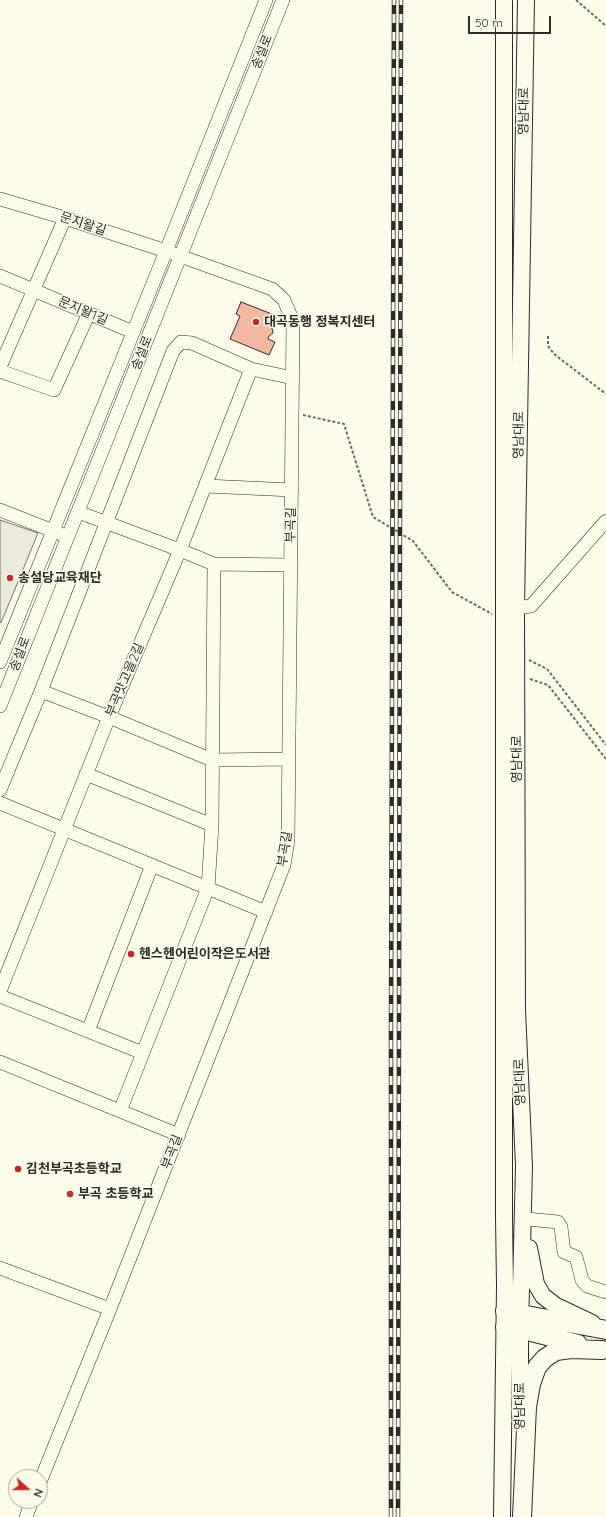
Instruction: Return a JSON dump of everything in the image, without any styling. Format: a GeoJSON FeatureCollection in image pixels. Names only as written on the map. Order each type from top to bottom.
{"type":"FeatureCollection","features":[{"type":"Feature","properties":{"kind":"highway"},"geometry":{"type":"LineString","coordinates":[[513,1320],[606,1330]]}},
{"type":"Feature","properties":{"kind":"highway"},"geometry":{"type":"LineString","coordinates":[[513,1320],[604,1350]]}},
{"type":"Feature","properties":{"kind":"highway"},"geometry":{"type":"LineString","coordinates":[[521,1517],[527,1407],[531,1384],[537,1367],[545,1358],[556,1351],[571,1349],[604,1350]]}},
{"type":"Feature","properties":{"kind":"main road","name":"영남대로"},"geometry":{"type":"LineString","coordinates":[[504,0],[504,1217],[513,1320],[521,1517]]}},
{"type":"Feature","properties":{"kind":"main road","name":"영남대로"},"geometry":{"type":"LineString","coordinates":[[502,1517],[513,1320],[524,1166],[517,1010],[516,608],[526,0]]}},
{"type":"Feature","properties":{"kind":"main road"},"geometry":{"type":"LineString","coordinates":[[524,1166],[530,1256],[536,1284],[543,1296],[556,1306],[606,1330]]}},
{"type":"Feature","properties":{"kind":"street","name":"송설로"},"geometry":{"type":"LineString","coordinates":[[0,662],[266,0]]}},
{"type":"Feature","properties":{"kind":"street","name":"송설로"},"geometry":{"type":"LineString","coordinates":[[0,706],[283,0]]}},
{"type":"Feature","properties":{"kind":"street","name":"문지왈길"},"geometry":{"type":"LineString","coordinates":[[0,199],[166,251]]}},
{"type":"Feature","properties":{"kind":"street"},"geometry":{"type":"LineString","coordinates":[[0,367],[64,218]]}},
{"type":"Feature","properties":{"kind":"street","name":"부곡길"},"geometry":{"type":"LineString","coordinates":[[45,1469],[179,1135],[266,912],[284,865],[288,840],[293,321],[284,300],[272,289],[166,251]]}},
{"type":"Feature","properties":{"kind":"street","name":"문지왈1길"},"geometry":{"type":"LineString","coordinates":[[0,276],[132,332]]}},
{"type":"Feature","properties":{"kind":"street"},"geometry":{"type":"LineString","coordinates":[[0,370],[54,390],[89,313]]}},
{"type":"Feature","properties":{"kind":"street"},"geometry":{"type":"LineString","coordinates":[[0,790],[41,691],[173,351],[181,342],[192,343],[252,369],[293,378]]}},
{"type":"Feature","properties":{"kind":"street","name":"부곡맛고을2길"},"geometry":{"type":"LineString","coordinates":[[0,991],[109,717],[180,550],[252,369]]}},
{"type":"Feature","properties":{"kind":"street"},"geometry":{"type":"LineString","coordinates":[[206,486],[292,490]]}},
{"type":"Feature","properties":{"kind":"street"},"geometry":{"type":"LineString","coordinates":[[0,510],[68,537]]}},
{"type":"Feature","properties":{"kind":"street"},"geometry":{"type":"LineString","coordinates":[[78,512],[106,524],[180,550],[214,564],[290,565]]}},
{"type":"Feature","properties":{"kind":"street"},"geometry":{"type":"LineString","coordinates":[[516,608],[531,606],[606,521]]}},
{"type":"Feature","properties":{"kind":"street"},"geometry":{"type":"LineString","coordinates":[[120,1111],[208,888],[212,824],[214,564]]}},
{"type":"Feature","properties":{"kind":"street"},"geometry":{"type":"LineString","coordinates":[[41,691],[109,717],[212,760],[289,759]]}},
{"type":"Feature","properties":{"kind":"street"},"geometry":{"type":"LineString","coordinates":[[86,774],[212,824]]}},
{"type":"Feature","properties":{"kind":"street"},"geometry":{"type":"LineString","coordinates":[[0,804],[266,912]]}},
{"type":"Feature","properties":{"kind":"street"},"geometry":{"type":"LineString","coordinates":[[88,1031],[152,865]]}},
{"type":"Feature","properties":{"kind":"street"},"geometry":{"type":"LineString","coordinates":[[0,996],[143,1053]]}},
{"type":"Feature","properties":{"kind":"street"},"geometry":{"type":"LineString","coordinates":[[0,1062],[179,1135]]}},
{"type":"Feature","properties":{"kind":"street"},"geometry":{"type":"LineString","coordinates":[[527,1219],[558,1222],[561,1227],[564,1252],[576,1257],[582,1280],[587,1286],[606,1292]]}},
{"type":"Feature","properties":{"kind":"street"},"geometry":{"type":"LineString","coordinates":[[0,1268],[110,1309]]}},
{"type":"Feature","properties":{"kind":"path"},"geometry":{"type":"LineString","coordinates":[[576,0],[606,26]]}},
{"type":"Feature","properties":{"kind":"path"},"geometry":{"type":"LineString","coordinates":[[548,336],[548,346],[554,354],[606,394]]}},
{"type":"Feature","properties":{"kind":"path"},"geometry":{"type":"LineString","coordinates":[[292,412],[344,424],[373,517],[413,541],[452,592],[504,621]]}},
{"type":"Feature","properties":{"kind":"path"},"geometry":{"type":"LineString","coordinates":[[517,655],[547,669],[606,745]]}},
{"type":"Feature","properties":{"kind":"path"},"geometry":{"type":"LineString","coordinates":[[517,675],[548,685],[606,759]]}},
{"type":"Feature","properties":{"kind":"shaded area","name":"송설당교육재단"},"geometry":{"type":"Polygon","coordinates":[[[0,520],[38,533],[1,623],[0,622],[0,520]]]}},
{"type":"Feature","properties":{"kind":"building","name":"대곡동행 정복지센터"},"geometry":{"type":"Polygon","coordinates":[[[241,302],[277,316],[272,328],[273,333],[268,339],[275,342],[269,355],[230,339],[240,316],[236,314],[241,302]]]}},
{"type":"Feature","properties":{"kind":"railway"},"geometry":{"type":"LineString","coordinates":[[391,1517],[394,0]]}},
{"type":"Feature","properties":{"kind":"railway"},"geometry":{"type":"LineString","coordinates":[[398,1517],[401,0]]}},
{"type":"Feature","properties":{"kind":"place","name":"대곡동행 정복지센터"},"geometry":{"type":"Point","coordinates":[256,322]}},
{"type":"Feature","properties":{"kind":"place","name":"송설당교육재단"},"geometry":{"type":"Point","coordinates":[10,578]}},
{"type":"Feature","properties":{"kind":"place","name":"헨스헨어린이작은도서관"},"geometry":{"type":"Point","coordinates":[131,954]}},
{"type":"Feature","properties":{"kind":"place","name":"김천부곡초등학교"},"geometry":{"type":"Point","coordinates":[18,1169]}},
{"type":"Feature","properties":{"kind":"place","name":"부곡 초등학교"},"geometry":{"type":"Point","coordinates":[70,1194]}}]}
